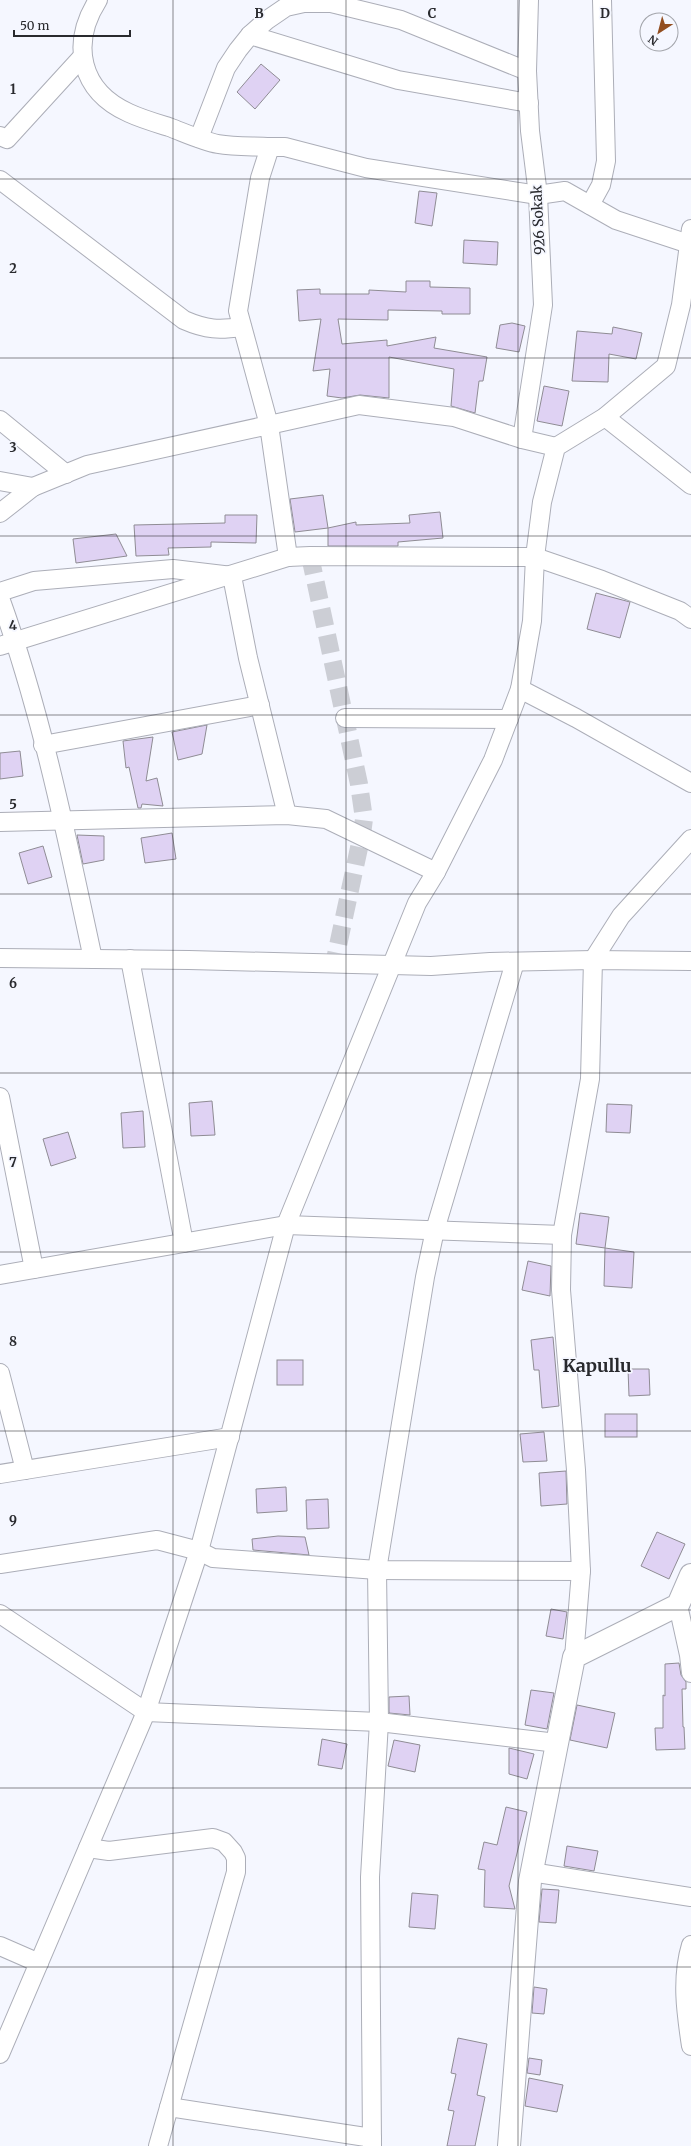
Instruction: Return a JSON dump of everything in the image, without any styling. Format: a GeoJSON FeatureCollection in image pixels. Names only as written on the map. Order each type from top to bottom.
{"type":"FeatureCollection","features":[{"type":"Feature","properties":{"kind":"street"},"geometry":{"type":"LineString","coordinates":[[0,2054],[146,1712],[199,1551],[286,1225],[417,903],[436,872],[493,760],[520,690],[532,621],[536,557],[542,502],[556,448],[605,417],[666,366],[681,305],[690,237],[616,220],[565,191],[538,195],[366,168],[286,148],[218,144],[128,112],[106,98],[90,81],[82,58],[83,35],[98,0]]}},
{"type":"Feature","properties":{"kind":"street","name":"926 Sokak"},"geometry":{"type":"LineString","coordinates":[[522,439],[543,305],[538,195],[526,71],[529,0]]}},
{"type":"Feature","properties":{"kind":"street"},"geometry":{"type":"LineString","coordinates":[[590,205],[601,185],[606,161],[602,0]]}},
{"type":"Feature","properties":{"kind":"street"},"geometry":{"type":"LineString","coordinates":[[199,138],[226,68],[250,35],[282,3],[331,3],[401,20],[526,71]]}},
{"type":"Feature","properties":{"kind":"street"},"geometry":{"type":"LineString","coordinates":[[250,35],[398,80],[528,103]]}},
{"type":"Feature","properties":{"kind":"street"},"geometry":{"type":"LineString","coordinates":[[2,141],[82,58]]}},
{"type":"Feature","properties":{"kind":"street"},"geometry":{"type":"LineString","coordinates":[[270,147],[260,178],[238,311],[269,425],[288,557]]}},
{"type":"Feature","properties":{"kind":"street"},"geometry":{"type":"LineString","coordinates":[[0,180],[184,320],[205,328],[216,330],[242,327]]}},
{"type":"Feature","properties":{"kind":"street"},"geometry":{"type":"LineString","coordinates":[[0,513],[33,488],[87,465],[359,405],[454,417],[522,439],[556,448]]}},
{"type":"Feature","properties":{"kind":"street"},"geometry":{"type":"LineString","coordinates":[[605,417],[691,485]]}},
{"type":"Feature","properties":{"kind":"street"},"geometry":{"type":"LineString","coordinates":[[0,420],[66,474]]}},
{"type":"Feature","properties":{"kind":"street"},"geometry":{"type":"LineString","coordinates":[[0,482],[33,488]]}},
{"type":"Feature","properties":{"kind":"street"},"geometry":{"type":"LineString","coordinates":[[8,644],[232,576],[288,557],[536,557],[602,580],[680,611],[691,619]]}},
{"type":"Feature","properties":{"kind":"street"},"geometry":{"type":"LineString","coordinates":[[0,592],[34,581],[173,569],[232,576]]}},
{"type":"Feature","properties":{"kind":"street"},"geometry":{"type":"LineString","coordinates":[[232,576],[248,658],[287,815]]}},
{"type":"Feature","properties":{"kind":"street"},"geometry":{"type":"LineString","coordinates":[[0,598],[8,644],[43,745],[63,821],[93,959]]}},
{"type":"Feature","properties":{"kind":"street"},"geometry":{"type":"LineString","coordinates":[[520,690],[576,718],[691,783]]}},
{"type":"Feature","properties":{"kind":"street"},"geometry":{"type":"LineString","coordinates":[[43,745],[260,705]]}},
{"type":"Feature","properties":{"kind":"street"},"geometry":{"type":"LineString","coordinates":[[345,718],[508,719]]}},
{"type":"Feature","properties":{"kind":"street"},"geometry":{"type":"LineString","coordinates":[[0,822],[287,815],[326,819],[436,872]]}},
{"type":"Feature","properties":{"kind":"street"},"geometry":{"type":"LineString","coordinates":[[509,2146],[531,1872],[574,1657],[581,1571],[576,1470],[561,1290],[562,1235],[590,1079],[593,960],[621,916],[691,838]]}},
{"type":"Feature","properties":{"kind":"street"},"geometry":{"type":"LineString","coordinates":[[0,958],[130,959],[431,966],[593,960],[691,961]]}},
{"type":"Feature","properties":{"kind":"street"},"geometry":{"type":"LineString","coordinates":[[130,959],[184,1243]]}},
{"type":"Feature","properties":{"kind":"street"},"geometry":{"type":"LineString","coordinates":[[169,2107],[372,2142],[370,1878],[379,1722],[377,1570],[425,1277],[435,1230],[515,962]]}},
{"type":"Feature","properties":{"kind":"street"},"geometry":{"type":"LineString","coordinates":[[0,1097],[34,1269]]}},
{"type":"Feature","properties":{"kind":"street"},"geometry":{"type":"LineString","coordinates":[[0,1275],[286,1225],[562,1235]]}},
{"type":"Feature","properties":{"kind":"street"},"geometry":{"type":"LineString","coordinates":[[0,1373],[25,1470]]}},
{"type":"Feature","properties":{"kind":"street"},"geometry":{"type":"LineString","coordinates":[[0,1474],[230,1437]]}},
{"type":"Feature","properties":{"kind":"street"},"geometry":{"type":"LineString","coordinates":[[0,1564],[157,1540],[199,1551],[213,1558],[377,1570],[581,1571]]}},
{"type":"Feature","properties":{"kind":"street"},"geometry":{"type":"LineString","coordinates":[[691,1575],[678,1605],[689,1655],[691,1673]]}},
{"type":"Feature","properties":{"kind":"street"},"geometry":{"type":"LineString","coordinates":[[574,1657],[678,1605]]}},
{"type":"Feature","properties":{"kind":"street"},"geometry":{"type":"LineString","coordinates":[[0,1614],[146,1712],[379,1722],[557,1743]]}},
{"type":"Feature","properties":{"kind":"street"},"geometry":{"type":"LineString","coordinates":[[88,1848],[109,1851],[213,1838],[229,1846],[236,1858],[236,1872],[158,2146]]}},
{"type":"Feature","properties":{"kind":"street"},"geometry":{"type":"LineString","coordinates":[[531,1872],[691,1897]]}},
{"type":"Feature","properties":{"kind":"street"},"geometry":{"type":"LineString","coordinates":[[691,1945],[688,1955],[685,2002],[691,2046]]}},
{"type":"Feature","properties":{"kind":"street"},"geometry":{"type":"LineString","coordinates":[[0,1946],[38,1963]]}},
{"type":"Feature","properties":{"kind":"building"},"geometry":{"type":"Polygon","coordinates":[[[261,64],[280,80],[255,109],[237,92],[261,64]]]}},
{"type":"Feature","properties":{"kind":"building"},"geometry":{"type":"Polygon","coordinates":[[[419,191],[437,193],[432,226],[415,223],[419,191]]]}},
{"type":"Feature","properties":{"kind":"building"},"geometry":{"type":"Polygon","coordinates":[[[464,240],[498,242],[497,265],[463,263],[464,240]]]}},
{"type":"Feature","properties":{"kind":"building"},"geometry":{"type":"Polygon","coordinates":[[[406,281],[430,281],[430,287],[470,288],[470,314],[442,314],[442,311],[388,310],[388,320],[338,319],[342,344],[387,340],[387,346],[436,337],[434,348],[487,357],[483,381],[479,381],[475,413],[451,406],[454,369],[389,357],[389,398],[360,395],[342,398],[327,396],[330,369],[313,371],[321,319],[299,321],[297,290],[320,289],[320,294],[369,294],[369,290],[406,292],[406,281]]]}},
{"type":"Feature","properties":{"kind":"building"},"geometry":{"type":"Polygon","coordinates":[[[512,323],[525,326],[519,352],[496,348],[500,325],[512,323]]]}},
{"type":"Feature","properties":{"kind":"building"},"geometry":{"type":"Polygon","coordinates":[[[613,327],[642,333],[636,359],[609,354],[608,382],[572,381],[577,331],[612,334],[613,327]]]}},
{"type":"Feature","properties":{"kind":"building"},"geometry":{"type":"Polygon","coordinates":[[[544,386],[569,391],[562,426],[537,421],[544,386]]]}},
{"type":"Feature","properties":{"kind":"building"},"geometry":{"type":"Polygon","coordinates":[[[323,495],[328,528],[295,532],[290,499],[323,495]]]}},
{"type":"Feature","properties":{"kind":"building"},"geometry":{"type":"Polygon","coordinates":[[[440,512],[443,538],[398,542],[398,546],[328,546],[328,528],[356,522],[356,525],[410,523],[409,515],[440,512]]]}},
{"type":"Feature","properties":{"kind":"building"},"geometry":{"type":"Polygon","coordinates":[[[225,515],[257,515],[256,543],[211,542],[211,547],[168,548],[169,555],[136,556],[134,525],[225,523],[225,515]]]}},
{"type":"Feature","properties":{"kind":"building"},"geometry":{"type":"Polygon","coordinates":[[[116,534],[127,556],[76,563],[73,539],[116,534]]]}},
{"type":"Feature","properties":{"kind":"building"},"geometry":{"type":"Polygon","coordinates":[[[596,593],[630,602],[620,638],[587,629],[596,593]]]}},
{"type":"Feature","properties":{"kind":"building"},"geometry":{"type":"Polygon","coordinates":[[[207,725],[202,754],[178,760],[172,732],[207,725]]]}},
{"type":"Feature","properties":{"kind":"building"},"geometry":{"type":"Polygon","coordinates":[[[153,737],[146,781],[157,778],[163,806],[142,804],[141,808],[138,808],[129,767],[126,768],[123,741],[153,737]]]}},
{"type":"Feature","properties":{"kind":"building"},"geometry":{"type":"Polygon","coordinates":[[[20,751],[23,776],[0,779],[0,753],[20,751]]]}},
{"type":"Feature","properties":{"kind":"building"},"geometry":{"type":"Polygon","coordinates":[[[172,833],[176,859],[145,863],[141,838],[172,833]]]}},
{"type":"Feature","properties":{"kind":"building"},"geometry":{"type":"Polygon","coordinates":[[[77,835],[104,836],[104,860],[83,864],[77,835]]]}},
{"type":"Feature","properties":{"kind":"building"},"geometry":{"type":"Polygon","coordinates":[[[43,846],[52,877],[28,884],[19,853],[43,846]]]}},
{"type":"Feature","properties":{"kind":"building"},"geometry":{"type":"Polygon","coordinates":[[[212,1101],[215,1135],[191,1136],[189,1103],[212,1101]]]}},
{"type":"Feature","properties":{"kind":"building"},"geometry":{"type":"Polygon","coordinates":[[[607,1104],[632,1105],[630,1133],[606,1132],[607,1104]]]}},
{"type":"Feature","properties":{"kind":"building"},"geometry":{"type":"Polygon","coordinates":[[[143,1111],[145,1147],[123,1148],[121,1113],[143,1111]]]}},
{"type":"Feature","properties":{"kind":"building"},"geometry":{"type":"Polygon","coordinates":[[[68,1132],[76,1158],[51,1166],[43,1139],[68,1132]]]}},
{"type":"Feature","properties":{"kind":"building"},"geometry":{"type":"Polygon","coordinates":[[[580,1213],[609,1217],[605,1248],[576,1244],[580,1213]]]}},
{"type":"Feature","properties":{"kind":"building"},"geometry":{"type":"Polygon","coordinates":[[[605,1248],[634,1252],[632,1288],[604,1286],[605,1248]]]}},
{"type":"Feature","properties":{"kind":"building"},"geometry":{"type":"Polygon","coordinates":[[[528,1261],[551,1266],[550,1296],[522,1290],[528,1261]]]}},
{"type":"Feature","properties":{"kind":"building"},"geometry":{"type":"Polygon","coordinates":[[[553,1337],[559,1406],[542,1408],[539,1370],[534,1370],[531,1340],[553,1337]]]}},
{"type":"Feature","properties":{"kind":"building"},"geometry":{"type":"Polygon","coordinates":[[[277,1360],[303,1360],[303,1385],[277,1385],[277,1360]]]}},
{"type":"Feature","properties":{"kind":"building"},"geometry":{"type":"Polygon","coordinates":[[[628,1369],[649,1369],[650,1395],[629,1396],[628,1369]]]}},
{"type":"Feature","properties":{"kind":"building"},"geometry":{"type":"Polygon","coordinates":[[[605,1414],[637,1414],[637,1437],[605,1437],[605,1414]]]}},
{"type":"Feature","properties":{"kind":"building"},"geometry":{"type":"Polygon","coordinates":[[[544,1432],[547,1461],[523,1462],[520,1434],[544,1432]]]}},
{"type":"Feature","properties":{"kind":"building"},"geometry":{"type":"Polygon","coordinates":[[[566,1471],[567,1504],[541,1506],[539,1473],[566,1471]]]}},
{"type":"Feature","properties":{"kind":"building"},"geometry":{"type":"Polygon","coordinates":[[[286,1487],[287,1511],[257,1513],[256,1489],[286,1487]]]}},
{"type":"Feature","properties":{"kind":"building"},"geometry":{"type":"Polygon","coordinates":[[[328,1499],[329,1528],[307,1529],[306,1500],[328,1499]]]}},
{"type":"Feature","properties":{"kind":"building"},"geometry":{"type":"Polygon","coordinates":[[[657,1532],[685,1544],[669,1579],[641,1566],[657,1532]]]}},
{"type":"Feature","properties":{"kind":"building"},"geometry":{"type":"Polygon","coordinates":[[[278,1536],[305,1537],[309,1555],[253,1550],[252,1539],[278,1536]]]}},
{"type":"Feature","properties":{"kind":"building"},"geometry":{"type":"Polygon","coordinates":[[[551,1609],[567,1612],[563,1639],[546,1636],[551,1609]]]}},
{"type":"Feature","properties":{"kind":"building"},"geometry":{"type":"Polygon","coordinates":[[[679,1663],[681,1675],[686,1682],[686,1689],[682,1689],[685,1749],[656,1750],[655,1728],[663,1728],[665,1664],[679,1663]]]}},
{"type":"Feature","properties":{"kind":"building"},"geometry":{"type":"Polygon","coordinates":[[[531,1690],[554,1693],[547,1729],[525,1725],[531,1690]]]}},
{"type":"Feature","properties":{"kind":"building"},"geometry":{"type":"Polygon","coordinates":[[[409,1696],[410,1715],[389,1713],[389,1697],[409,1696]]]}},
{"type":"Feature","properties":{"kind":"building"},"geometry":{"type":"Polygon","coordinates":[[[577,1705],[615,1713],[607,1748],[570,1740],[577,1705]]]}},
{"type":"Feature","properties":{"kind":"building"},"geometry":{"type":"Polygon","coordinates":[[[322,1739],[347,1744],[342,1769],[318,1765],[322,1739]]]}},
{"type":"Feature","properties":{"kind":"building"},"geometry":{"type":"Polygon","coordinates":[[[394,1740],[420,1745],[415,1772],[388,1766],[394,1740]]]}},
{"type":"Feature","properties":{"kind":"building"},"geometry":{"type":"Polygon","coordinates":[[[509,1748],[534,1754],[527,1779],[509,1774],[509,1748]]]}},
{"type":"Feature","properties":{"kind":"building"},"geometry":{"type":"Polygon","coordinates":[[[506,1807],[527,1812],[509,1886],[515,1909],[484,1907],[485,1870],[478,1869],[484,1842],[497,1845],[506,1807]]]}},
{"type":"Feature","properties":{"kind":"building"},"geometry":{"type":"Polygon","coordinates":[[[567,1846],[598,1851],[594,1871],[564,1866],[567,1846]]]}},
{"type":"Feature","properties":{"kind":"building"},"geometry":{"type":"Polygon","coordinates":[[[542,1889],[559,1890],[556,1923],[539,1922],[542,1889]]]}},
{"type":"Feature","properties":{"kind":"building"},"geometry":{"type":"Polygon","coordinates":[[[412,1893],[438,1895],[435,1929],[409,1927],[412,1893]]]}},
{"type":"Feature","properties":{"kind":"building"},"geometry":{"type":"Polygon","coordinates":[[[534,1987],[547,1989],[544,2014],[532,2013],[534,1987]]]}},
{"type":"Feature","properties":{"kind":"building"},"geometry":{"type":"Polygon","coordinates":[[[458,2038],[487,2044],[477,2095],[485,2097],[475,2146],[447,2146],[454,2111],[448,2110],[456,2074],[451,2073],[458,2038]]]}},
{"type":"Feature","properties":{"kind":"building"},"geometry":{"type":"Polygon","coordinates":[[[529,2058],[542,2060],[540,2075],[527,2073],[529,2058]]]}},
{"type":"Feature","properties":{"kind":"building"},"geometry":{"type":"Polygon","coordinates":[[[529,2078],[563,2085],[557,2112],[525,2106],[529,2078]]]}},
{"type":"Feature","properties":{"kind":"tunnel"},"geometry":{"type":"LineString","coordinates":[[310,556],[359,784],[364,819],[334,964]]}},
{"type":"Feature","properties":{"kind":"district","name":"Kapullu"},"geometry":{"type":"Point","coordinates":[597,1366]}}]}
